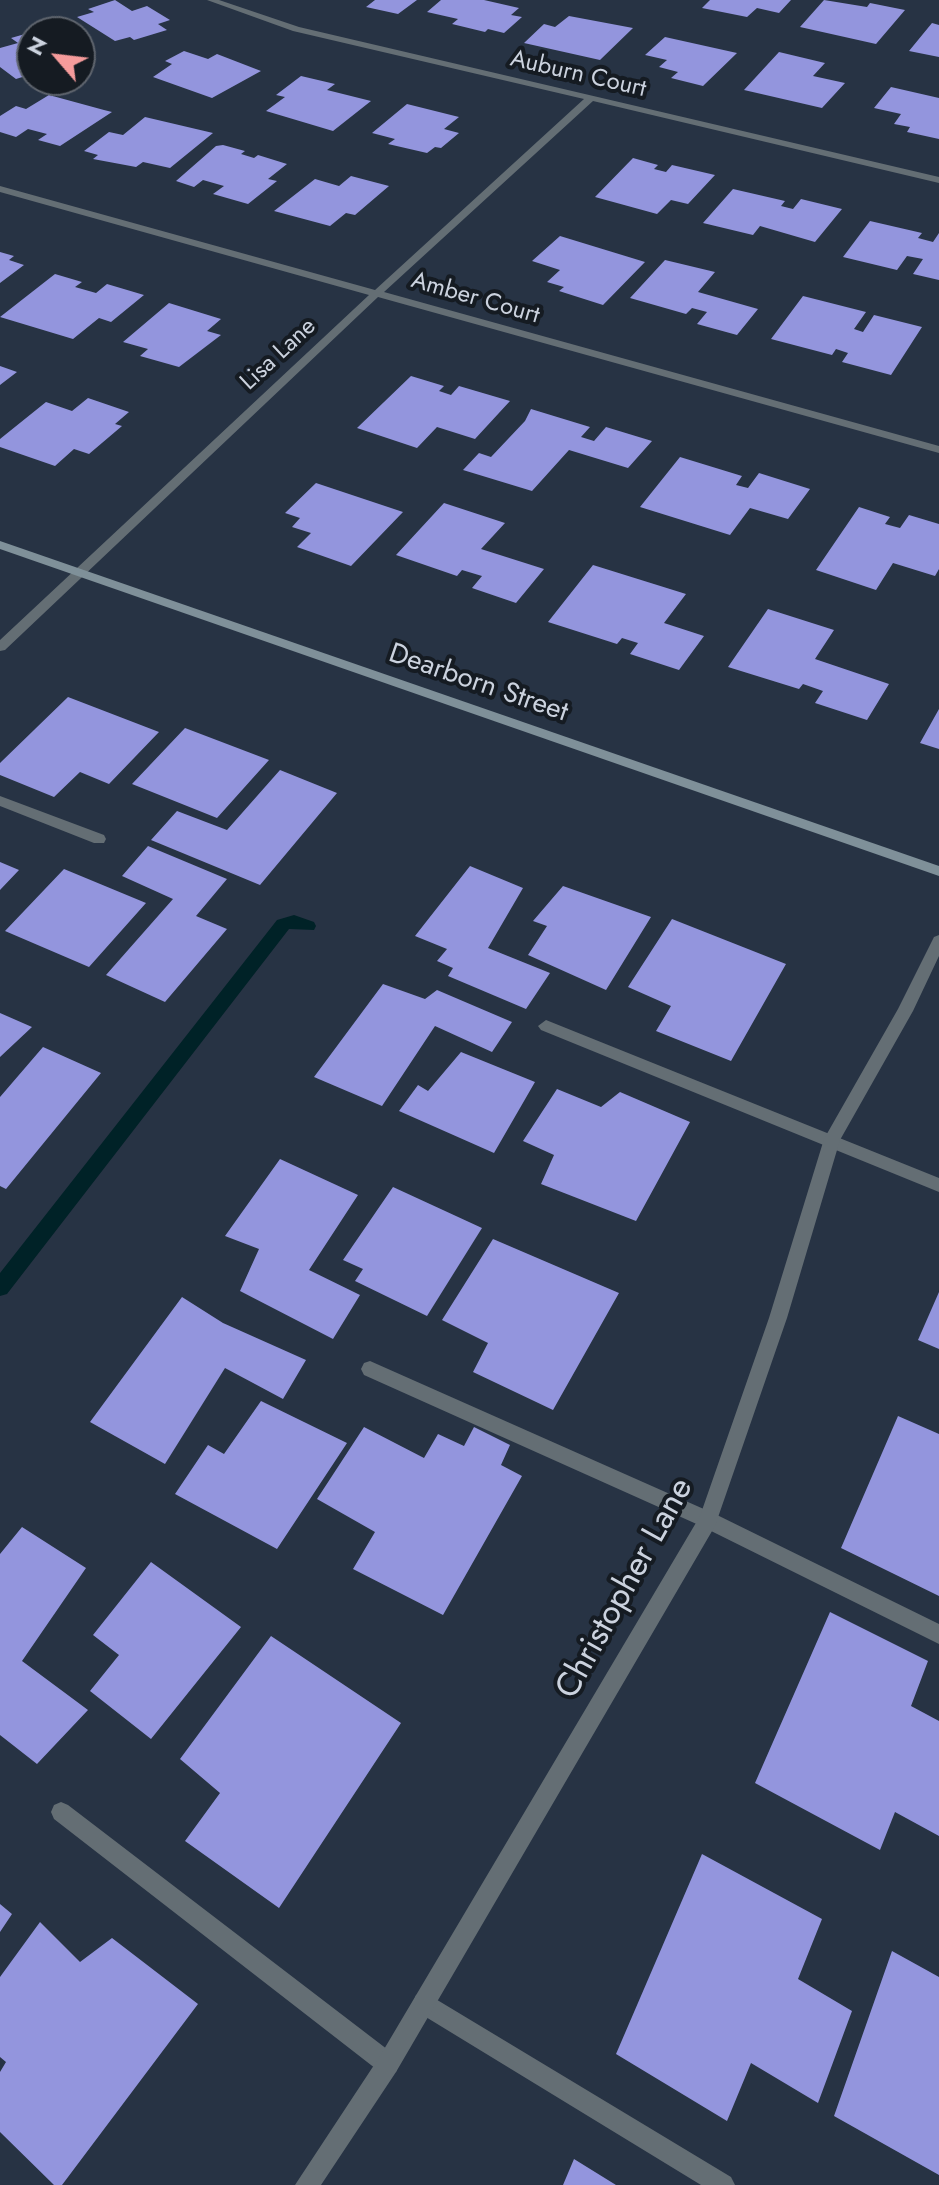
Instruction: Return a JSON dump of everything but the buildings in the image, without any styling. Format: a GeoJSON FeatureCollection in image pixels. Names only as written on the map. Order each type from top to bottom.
{"type":"FeatureCollection","features":[{"type":"Feature","properties":{"kind":"street","name":"Auburn Court"},"geometry":{"type":"LineString","coordinates":[[211,0],[296,29],[939,180]]}},
{"type":"Feature","properties":{"kind":"street","name":"Lisa Lane"},"geometry":{"type":"LineString","coordinates":[[0,647],[591,98]]}},
{"type":"Feature","properties":{"kind":"street","name":"Amber Court"},"geometry":{"type":"LineString","coordinates":[[0,189],[939,450]]}},
{"type":"Feature","properties":{"kind":"street","name":"Dearborn Street"},"geometry":{"type":"LineString","coordinates":[[0,545],[939,871]]}},
{"type":"Feature","properties":{"kind":"street"},"geometry":{"type":"LineString","coordinates":[[0,801],[99,839]]}},
{"type":"Feature","properties":{"kind":"street","name":"Christopher Lane"},"geometry":{"type":"LineString","coordinates":[[307,2185],[388,2064],[708,1520],[778,1318],[832,1139],[905,1011],[939,941]]}},
{"type":"Feature","properties":{"kind":"street"},"geometry":{"type":"LineString","coordinates":[[546,1026],[832,1139],[939,1185]]}},
{"type":"Feature","properties":{"kind":"street"},"geometry":{"type":"LineString","coordinates":[[370,1369],[708,1520],[939,1634]]}},
{"type":"Feature","properties":{"kind":"street"},"geometry":{"type":"LineString","coordinates":[[61,1812],[388,2064]]}},
{"type":"Feature","properties":{"kind":"street"},"geometry":{"type":"LineString","coordinates":[[424,2003],[723,2185]]}},
{"type":"Feature","properties":{"kind":"waterway"},"geometry":{"type":"LineString","coordinates":[[0,1288],[283,924],[294,921],[308,926]]}}]}
